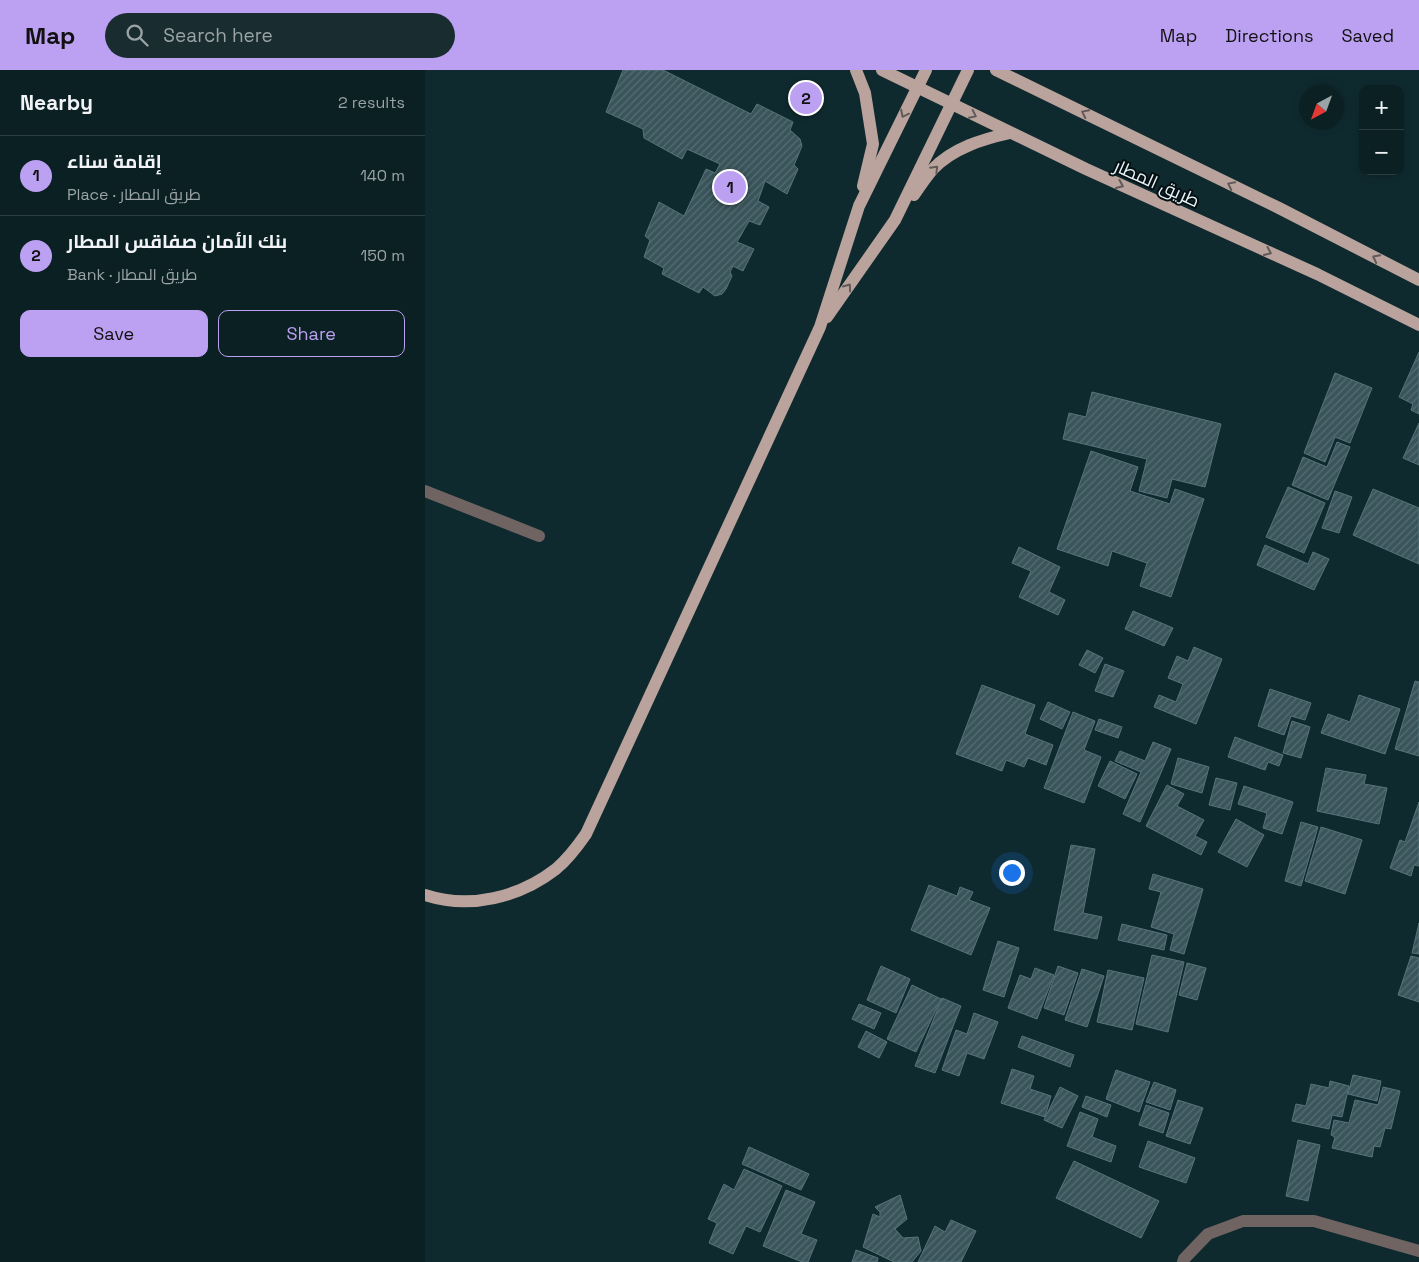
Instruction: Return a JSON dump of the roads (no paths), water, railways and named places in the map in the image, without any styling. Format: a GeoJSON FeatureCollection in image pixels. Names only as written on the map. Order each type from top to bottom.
{"type":"FeatureCollection","features":[{"type":"Feature","properties":{"kind":"main road"},"geometry":{"type":"LineString","coordinates":[[425,895],[451,901],[474,901],[496,898],[518,891],[539,881],[557,868],[587,834],[820,327],[859,206],[873,144],[865,93],[856,70]]}},
{"type":"Feature","properties":{"kind":"main road","name":"طريق المطار"},"geometry":{"type":"LineString","coordinates":[[882,70],[1086,169],[1317,274],[1419,326]]}},
{"type":"Feature","properties":{"kind":"main road"},"geometry":{"type":"LineString","coordinates":[[859,206],[926,70]]}},
{"type":"Feature","properties":{"kind":"main road"},"geometry":{"type":"LineString","coordinates":[[895,220],[953,105],[968,70]]}},
{"type":"Feature","properties":{"kind":"main road","name":"طريق المطار"},"geometry":{"type":"LineString","coordinates":[[996,70],[1279,208],[1419,280]]}},
{"type":"Feature","properties":{"kind":"main road"},"geometry":{"type":"LineString","coordinates":[[820,327],[895,220],[934,169],[951,155],[976,143],[1010,133]]}},
{"type":"Feature","properties":{"kind":"street"},"geometry":{"type":"LineString","coordinates":[[425,491],[539,536]]}},
{"type":"Feature","properties":{"kind":"street"},"geometry":{"type":"LineString","coordinates":[[1183,1262],[1208,1234],[1243,1221],[1314,1221],[1419,1251]]}},
{"type":"Feature","properties":{"kind":"place","name":"بنك الأمان صفاقس المطار"},"geometry":{"type":"Point","coordinates":[806,98]}},
{"type":"Feature","properties":{"kind":"place","name":"إقامة سناء"},"geometry":{"type":"Point","coordinates":[730,187]}}]}
